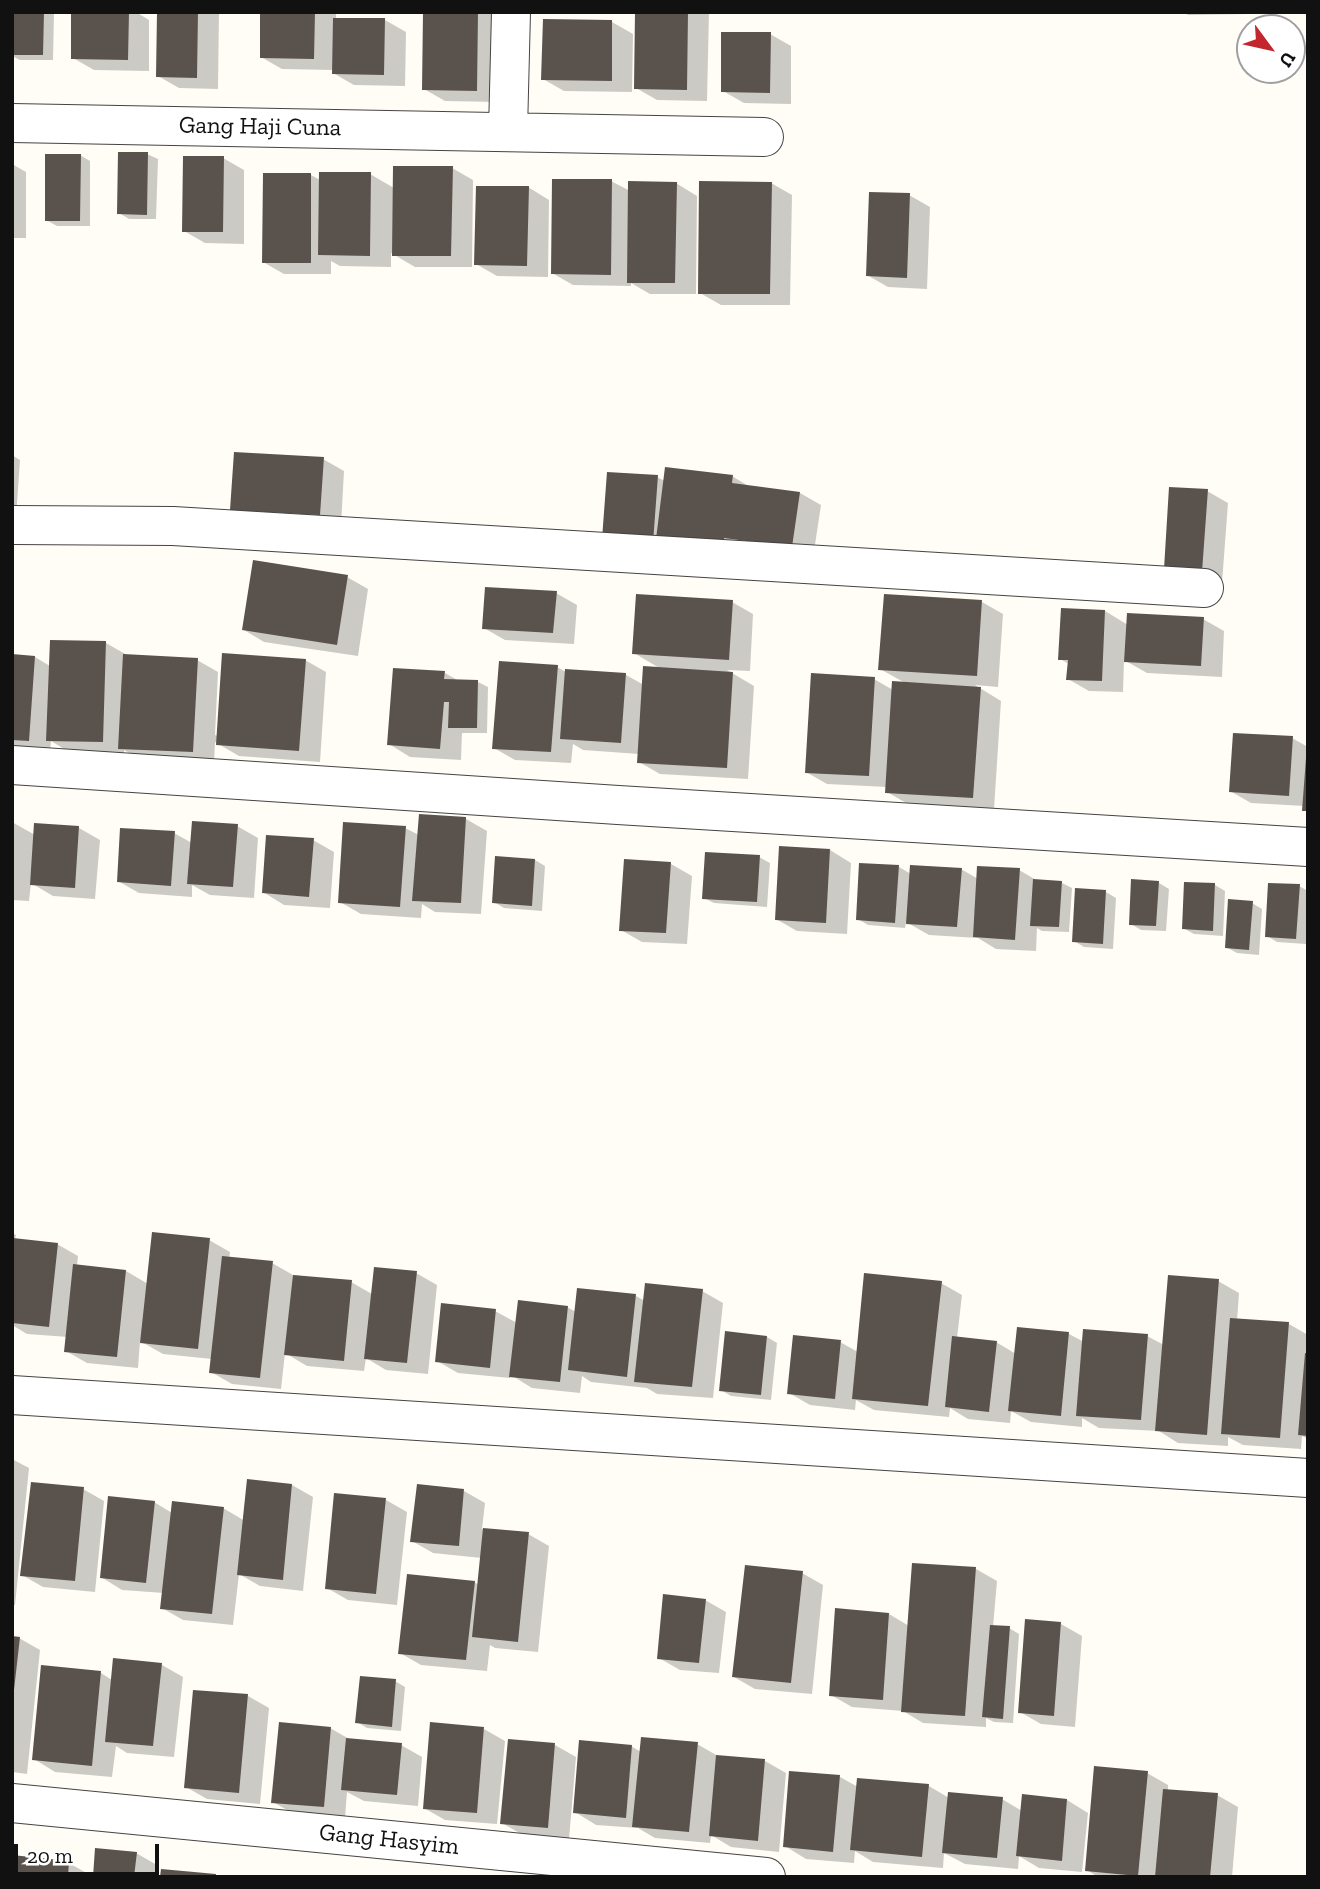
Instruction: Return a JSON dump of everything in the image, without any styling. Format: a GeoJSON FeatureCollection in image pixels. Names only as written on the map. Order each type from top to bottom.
{"type":"FeatureCollection","features":[{"type":"Feature","properties":{"kind":"street"},"geometry":{"type":"LineString","coordinates":[[508,131],[511,12]]}},
{"type":"Feature","properties":{"kind":"street","name":"Gang Haji Cuna"},"geometry":{"type":"LineString","coordinates":[[12,123],[764,137]]}},
{"type":"Feature","properties":{"kind":"street"},"geometry":{"type":"LineString","coordinates":[[12,525],[173,526],[1203,588]]}},
{"type":"Feature","properties":{"kind":"street"},"geometry":{"type":"LineString","coordinates":[[12,765],[1308,847]]}},
{"type":"Feature","properties":{"kind":"street"},"geometry":{"type":"LineString","coordinates":[[12,1395],[1308,1478]]}},
{"type":"Feature","properties":{"kind":"street","name":"Gang Hasyim"},"geometry":{"type":"LineString","coordinates":[[12,1802],[766,1877]]}},
{"type":"Feature","properties":{"kind":"building"},"geometry":{"type":"Polygon","coordinates":[[[12,12],[44,12],[43,55],[12,55],[12,12]]]}},
{"type":"Feature","properties":{"kind":"building"},"geometry":{"type":"Polygon","coordinates":[[[71,12],[129,12],[128,60],[71,59],[71,12]]]}},
{"type":"Feature","properties":{"kind":"building"},"geometry":{"type":"Polygon","coordinates":[[[157,12],[198,12],[197,78],[156,77],[157,12]]]}},
{"type":"Feature","properties":{"kind":"building"},"geometry":{"type":"Polygon","coordinates":[[[260,12],[315,12],[314,59],[260,58],[260,12]]]}},
{"type":"Feature","properties":{"kind":"building"},"geometry":{"type":"Polygon","coordinates":[[[423,12],[478,12],[477,91],[422,90],[423,12]]]}},
{"type":"Feature","properties":{"kind":"building"},"geometry":{"type":"Polygon","coordinates":[[[635,12],[688,12],[687,90],[634,89],[635,12]]]}},
{"type":"Feature","properties":{"kind":"building"},"geometry":{"type":"Polygon","coordinates":[[[333,18],[385,18],[384,75],[332,74],[333,18]]]}},
{"type":"Feature","properties":{"kind":"building"},"geometry":{"type":"Polygon","coordinates":[[[543,19],[612,20],[612,81],[541,80],[543,19]]]}},
{"type":"Feature","properties":{"kind":"building"},"geometry":{"type":"Polygon","coordinates":[[[721,32],[771,32],[770,93],[721,92],[721,32]]]}},
{"type":"Feature","properties":{"kind":"building"},"geometry":{"type":"Polygon","coordinates":[[[118,152],[148,152],[147,215],[117,214],[118,152]]]}},
{"type":"Feature","properties":{"kind":"building"},"geometry":{"type":"Polygon","coordinates":[[[45,154],[81,154],[80,221],[45,221],[45,154]]]}},
{"type":"Feature","properties":{"kind":"building"},"geometry":{"type":"Polygon","coordinates":[[[183,156],[224,156],[223,232],[182,232],[183,156]]]}},
{"type":"Feature","properties":{"kind":"building"},"geometry":{"type":"Polygon","coordinates":[[[393,166],[453,166],[451,256],[392,256],[393,166]]]}},
{"type":"Feature","properties":{"kind":"building"},"geometry":{"type":"Polygon","coordinates":[[[319,172],[371,172],[370,256],[318,255],[319,172]]]}},
{"type":"Feature","properties":{"kind":"building"},"geometry":{"type":"Polygon","coordinates":[[[263,173],[311,173],[311,263],[262,263],[263,173]]]}},
{"type":"Feature","properties":{"kind":"building"},"geometry":{"type":"Polygon","coordinates":[[[552,179],[612,179],[611,275],[551,274],[552,179]]]}},
{"type":"Feature","properties":{"kind":"building"},"geometry":{"type":"Polygon","coordinates":[[[628,181],[677,182],[675,283],[627,283],[628,181]]]}},
{"type":"Feature","properties":{"kind":"building"},"geometry":{"type":"Polygon","coordinates":[[[699,181],[772,182],[770,294],[698,294],[699,181]]]}},
{"type":"Feature","properties":{"kind":"building"},"geometry":{"type":"Polygon","coordinates":[[[476,186],[529,186],[527,266],[474,265],[476,186]]]}},
{"type":"Feature","properties":{"kind":"building"},"geometry":{"type":"Polygon","coordinates":[[[869,192],[910,193],[907,278],[866,276],[869,192]]]}},
{"type":"Feature","properties":{"kind":"building"},"geometry":{"type":"Polygon","coordinates":[[[234,452],[324,457],[320,515],[230,510],[234,452]]]}},
{"type":"Feature","properties":{"kind":"building"},"geometry":{"type":"Polygon","coordinates":[[[665,467],[733,475],[732,483],[800,492],[792,547],[724,538],[723,547],[656,539],[665,467]]]}},
{"type":"Feature","properties":{"kind":"building"},"geometry":{"type":"Polygon","coordinates":[[[607,472],[658,475],[653,543],[602,539],[607,472]]]}},
{"type":"Feature","properties":{"kind":"building"},"geometry":{"type":"Polygon","coordinates":[[[1169,487],[1208,489],[1202,572],[1164,569],[1169,487]]]}},
{"type":"Feature","properties":{"kind":"building"},"geometry":{"type":"Polygon","coordinates":[[[253,560],[348,575],[337,645],[242,630],[253,560]]]}},
{"type":"Feature","properties":{"kind":"building"},"geometry":{"type":"Polygon","coordinates":[[[485,587],[557,591],[553,633],[482,629],[485,587]]]}},
{"type":"Feature","properties":{"kind":"building"},"geometry":{"type":"Polygon","coordinates":[[[636,594],[733,600],[729,660],[632,654],[636,594]]]}},
{"type":"Feature","properties":{"kind":"building"},"geometry":{"type":"Polygon","coordinates":[[[884,594],[982,600],[977,676],[878,670],[884,594]]]}},
{"type":"Feature","properties":{"kind":"building"},"geometry":{"type":"Polygon","coordinates":[[[1061,608],[1105,610],[1102,681],[1066,680],[1068,660],[1058,660],[1061,608]]]}},
{"type":"Feature","properties":{"kind":"building"},"geometry":{"type":"Polygon","coordinates":[[[1127,613],[1204,617],[1201,666],[1124,662],[1127,613]]]}},
{"type":"Feature","properties":{"kind":"building"},"geometry":{"type":"Polygon","coordinates":[[[50,640],[106,641],[103,742],[46,741],[50,640]]]}},
{"type":"Feature","properties":{"kind":"building"},"geometry":{"type":"Polygon","coordinates":[[[222,653],[306,659],[299,751],[216,745],[222,653]]]}},
{"type":"Feature","properties":{"kind":"building"},"geometry":{"type":"Polygon","coordinates":[[[12,654],[35,656],[29,741],[12,740],[12,654]]]}},
{"type":"Feature","properties":{"kind":"building"},"geometry":{"type":"Polygon","coordinates":[[[123,654],[198,658],[193,752],[118,749],[123,654]]]}},
{"type":"Feature","properties":{"kind":"building"},"geometry":{"type":"Polygon","coordinates":[[[499,661],[558,665],[551,752],[492,749],[499,661]]]}},
{"type":"Feature","properties":{"kind":"building"},"geometry":{"type":"Polygon","coordinates":[[[643,666],[733,672],[727,768],[637,763],[643,666]]]}},
{"type":"Feature","properties":{"kind":"building"},"geometry":{"type":"Polygon","coordinates":[[[393,668],[445,671],[444,679],[478,680],[477,728],[448,728],[449,702],[444,702],[440,749],[387,745],[393,668]]]}},
{"type":"Feature","properties":{"kind":"building"},"geometry":{"type":"Polygon","coordinates":[[[565,669],[626,673],[621,743],[560,739],[565,669]]]}},
{"type":"Feature","properties":{"kind":"building"},"geometry":{"type":"Polygon","coordinates":[[[811,673],[875,677],[869,776],[805,773],[811,673]]]}},
{"type":"Feature","properties":{"kind":"building"},"geometry":{"type":"Polygon","coordinates":[[[892,681],[981,687],[973,798],[885,793],[892,681]]]}},
{"type":"Feature","properties":{"kind":"building"},"geometry":{"type":"Polygon","coordinates":[[[1233,733],[1293,736],[1289,796],[1229,792],[1233,733]]]}},
{"type":"Feature","properties":{"kind":"building"},"geometry":{"type":"Polygon","coordinates":[[[1306,758],[1308,811],[1302,811],[1306,758]]]}},
{"type":"Feature","properties":{"kind":"building"},"geometry":{"type":"Polygon","coordinates":[[[419,814],[466,817],[461,903],[412,901],[419,814]]]}},
{"type":"Feature","properties":{"kind":"building"},"geometry":{"type":"Polygon","coordinates":[[[192,821],[238,824],[233,887],[187,884],[192,821]]]}},
{"type":"Feature","properties":{"kind":"building"},"geometry":{"type":"Polygon","coordinates":[[[343,822],[406,826],[400,907],[338,903],[343,822]]]}},
{"type":"Feature","properties":{"kind":"building"},"geometry":{"type":"Polygon","coordinates":[[[34,823],[79,826],[75,888],[30,885],[34,823]]]}},
{"type":"Feature","properties":{"kind":"building"},"geometry":{"type":"Polygon","coordinates":[[[120,828],[175,831],[171,886],[117,882],[120,828]]]}},
{"type":"Feature","properties":{"kind":"building"},"geometry":{"type":"Polygon","coordinates":[[[266,835],[314,838],[309,897],[262,893],[266,835]]]}},
{"type":"Feature","properties":{"kind":"building"},"geometry":{"type":"Polygon","coordinates":[[[779,846],[830,849],[826,923],[775,920],[779,846]]]}},
{"type":"Feature","properties":{"kind":"building"},"geometry":{"type":"Polygon","coordinates":[[[705,852],[760,855],[757,902],[702,899],[705,852]]]}},
{"type":"Feature","properties":{"kind":"building"},"geometry":{"type":"Polygon","coordinates":[[[495,856],[535,859],[532,906],[492,903],[495,856]]]}},
{"type":"Feature","properties":{"kind":"building"},"geometry":{"type":"Polygon","coordinates":[[[624,859],[671,862],[666,933],[619,931],[624,859]]]}},
{"type":"Feature","properties":{"kind":"building"},"geometry":{"type":"Polygon","coordinates":[[[859,863],[899,865],[895,923],[856,920],[859,863]]]}},
{"type":"Feature","properties":{"kind":"building"},"geometry":{"type":"Polygon","coordinates":[[[910,865],[962,868],[957,927],[906,924],[910,865]]]}},
{"type":"Feature","properties":{"kind":"building"},"geometry":{"type":"Polygon","coordinates":[[[977,866],[1020,868],[1015,940],[973,937],[977,866]]]}},
{"type":"Feature","properties":{"kind":"building"},"geometry":{"type":"Polygon","coordinates":[[[1033,879],[1062,881],[1059,927],[1030,926],[1033,879]]]}},
{"type":"Feature","properties":{"kind":"building"},"geometry":{"type":"Polygon","coordinates":[[[1131,879],[1159,881],[1156,926],[1129,925],[1131,879]]]}},
{"type":"Feature","properties":{"kind":"building"},"geometry":{"type":"Polygon","coordinates":[[[1184,882],[1215,883],[1213,931],[1182,929],[1184,882]]]}},
{"type":"Feature","properties":{"kind":"building"},"geometry":{"type":"Polygon","coordinates":[[[1268,883],[1300,884],[1296,939],[1265,937],[1268,883]]]}},
{"type":"Feature","properties":{"kind":"building"},"geometry":{"type":"Polygon","coordinates":[[[1075,888],[1106,890],[1103,944],[1072,942],[1075,888]]]}},
{"type":"Feature","properties":{"kind":"building"},"geometry":{"type":"Polygon","coordinates":[[[1228,899],[1253,901],[1249,950],[1225,948],[1228,899]]]}},
{"type":"Feature","properties":{"kind":"building"},"geometry":{"type":"Polygon","coordinates":[[[152,1232],[210,1238],[198,1349],[140,1343],[152,1232]]]}},
{"type":"Feature","properties":{"kind":"building"},"geometry":{"type":"Polygon","coordinates":[[[13,1238],[58,1243],[49,1327],[12,1323],[13,1238]]]}},
{"type":"Feature","properties":{"kind":"building"},"geometry":{"type":"Polygon","coordinates":[[[222,1256],[273,1261],[260,1378],[209,1373],[222,1256]]]}},
{"type":"Feature","properties":{"kind":"building"},"geometry":{"type":"Polygon","coordinates":[[[73,1264],[126,1270],[117,1357],[64,1352],[73,1264]]]}},
{"type":"Feature","properties":{"kind":"building"},"geometry":{"type":"Polygon","coordinates":[[[374,1267],[417,1271],[407,1363],[364,1359],[374,1267]]]}},
{"type":"Feature","properties":{"kind":"building"},"geometry":{"type":"Polygon","coordinates":[[[864,1273],[942,1281],[928,1406],[852,1399],[864,1273]]]}},
{"type":"Feature","properties":{"kind":"building"},"geometry":{"type":"Polygon","coordinates":[[[293,1275],[352,1280],[344,1361],[284,1355],[293,1275]]]}},
{"type":"Feature","properties":{"kind":"building"},"geometry":{"type":"Polygon","coordinates":[[[1168,1275],[1219,1279],[1207,1435],[1155,1431],[1168,1275]]]}},
{"type":"Feature","properties":{"kind":"building"},"geometry":{"type":"Polygon","coordinates":[[[645,1283],[703,1289],[692,1387],[634,1382],[645,1283]]]}},
{"type":"Feature","properties":{"kind":"building"},"geometry":{"type":"Polygon","coordinates":[[[577,1288],[636,1294],[627,1377],[568,1370],[577,1288]]]}},
{"type":"Feature","properties":{"kind":"building"},"geometry":{"type":"Polygon","coordinates":[[[518,1300],[568,1306],[560,1382],[509,1377],[518,1300]]]}},
{"type":"Feature","properties":{"kind":"building"},"geometry":{"type":"Polygon","coordinates":[[[441,1303],[496,1309],[490,1368],[435,1362],[441,1303]]]}},
{"type":"Feature","properties":{"kind":"building"},"geometry":{"type":"Polygon","coordinates":[[[1230,1318],[1289,1322],[1280,1438],[1221,1434],[1230,1318]]]}},
{"type":"Feature","properties":{"kind":"building"},"geometry":{"type":"Polygon","coordinates":[[[1017,1327],[1069,1332],[1061,1416],[1008,1411],[1017,1327]]]}},
{"type":"Feature","properties":{"kind":"building"},"geometry":{"type":"Polygon","coordinates":[[[1083,1329],[1148,1334],[1141,1420],[1076,1416],[1083,1329]]]}},
{"type":"Feature","properties":{"kind":"building"},"geometry":{"type":"Polygon","coordinates":[[[725,1331],[767,1336],[761,1395],[719,1391],[725,1331]]]}},
{"type":"Feature","properties":{"kind":"building"},"geometry":{"type":"Polygon","coordinates":[[[793,1335],[841,1340],[835,1399],[787,1394],[793,1335]]]}},
{"type":"Feature","properties":{"kind":"building"},"geometry":{"type":"Polygon","coordinates":[[[952,1336],[997,1341],[989,1412],[945,1407],[952,1336]]]}},
{"type":"Feature","properties":{"kind":"building"},"geometry":{"type":"Polygon","coordinates":[[[1305,1353],[1308,1353],[1308,1436],[1298,1435],[1305,1353]]]}},
{"type":"Feature","properties":{"kind":"building"},"geometry":{"type":"Polygon","coordinates":[[[247,1479],[292,1484],[283,1580],[237,1575],[247,1479]]]}},
{"type":"Feature","properties":{"kind":"building"},"geometry":{"type":"Polygon","coordinates":[[[31,1482],[84,1487],[75,1581],[20,1576],[31,1482]]]}},
{"type":"Feature","properties":{"kind":"building"},"geometry":{"type":"Polygon","coordinates":[[[417,1484],[464,1489],[459,1546],[410,1542],[417,1484]]]}},
{"type":"Feature","properties":{"kind":"building"},"geometry":{"type":"Polygon","coordinates":[[[334,1493],[386,1498],[376,1594],[325,1589],[334,1493]]]}},
{"type":"Feature","properties":{"kind":"building"},"geometry":{"type":"Polygon","coordinates":[[[108,1496],[155,1501],[146,1583],[100,1578],[108,1496]]]}},
{"type":"Feature","properties":{"kind":"building"},"geometry":{"type":"Polygon","coordinates":[[[172,1501],[224,1507],[212,1614],[160,1609],[172,1501]]]}},
{"type":"Feature","properties":{"kind":"building"},"geometry":{"type":"Polygon","coordinates":[[[483,1528],[529,1532],[518,1642],[472,1637],[483,1528]]]}},
{"type":"Feature","properties":{"kind":"building"},"geometry":{"type":"Polygon","coordinates":[[[912,1563],[976,1567],[965,1716],[901,1712],[912,1563]]]}},
{"type":"Feature","properties":{"kind":"building"},"geometry":{"type":"Polygon","coordinates":[[[745,1565],[803,1571],[791,1683],[732,1677],[745,1565]]]}},
{"type":"Feature","properties":{"kind":"building"},"geometry":{"type":"Polygon","coordinates":[[[407,1574],[475,1581],[466,1660],[398,1654],[407,1574]]]}},
{"type":"Feature","properties":{"kind":"building"},"geometry":{"type":"Polygon","coordinates":[[[663,1594],[706,1599],[699,1663],[657,1659],[663,1594]]]}},
{"type":"Feature","properties":{"kind":"building"},"geometry":{"type":"Polygon","coordinates":[[[835,1608],[889,1613],[883,1700],[829,1696],[835,1608]]]}},
{"type":"Feature","properties":{"kind":"building"},"geometry":{"type":"Polygon","coordinates":[[[1025,1619],[1061,1622],[1054,1716],[1018,1713],[1025,1619]]]}},
{"type":"Feature","properties":{"kind":"building"},"geometry":{"type":"Polygon","coordinates":[[[990,1625],[1010,1626],[1003,1719],[982,1717],[990,1625]]]}},
{"type":"Feature","properties":{"kind":"building"},"geometry":{"type":"Polygon","coordinates":[[[12,1636],[20,1637],[14,1690],[12,1690],[12,1636]]]}},
{"type":"Feature","properties":{"kind":"building"},"geometry":{"type":"Polygon","coordinates":[[[113,1658],[162,1663],[153,1746],[105,1742],[113,1658]]]}},
{"type":"Feature","properties":{"kind":"building"},"geometry":{"type":"Polygon","coordinates":[[[41,1665],[101,1671],[92,1766],[32,1760],[41,1665]]]}},
{"type":"Feature","properties":{"kind":"building"},"geometry":{"type":"Polygon","coordinates":[[[360,1676],[396,1679],[392,1727],[355,1723],[360,1676]]]}},
{"type":"Feature","properties":{"kind":"building"},"geometry":{"type":"Polygon","coordinates":[[[193,1690],[248,1694],[239,1793],[184,1788],[193,1690]]]}},
{"type":"Feature","properties":{"kind":"building"},"geometry":{"type":"Polygon","coordinates":[[[279,1722],[331,1727],[324,1807],[271,1803],[279,1722]]]}},
{"type":"Feature","properties":{"kind":"building"},"geometry":{"type":"Polygon","coordinates":[[[430,1722],[484,1727],[477,1813],[423,1809],[430,1722]]]}},
{"type":"Feature","properties":{"kind":"building"},"geometry":{"type":"Polygon","coordinates":[[[641,1737],[698,1742],[689,1832],[632,1827],[641,1737]]]}},
{"type":"Feature","properties":{"kind":"building"},"geometry":{"type":"Polygon","coordinates":[[[346,1738],[402,1743],[397,1795],[341,1790],[346,1738]]]}},
{"type":"Feature","properties":{"kind":"building"},"geometry":{"type":"Polygon","coordinates":[[[508,1739],[555,1743],[548,1828],[500,1824],[508,1739]]]}},
{"type":"Feature","properties":{"kind":"building"},"geometry":{"type":"Polygon","coordinates":[[[579,1740],[632,1745],[626,1818],[573,1813],[579,1740]]]}},
{"type":"Feature","properties":{"kind":"building"},"geometry":{"type":"Polygon","coordinates":[[[716,1755],[765,1759],[758,1841],[709,1836],[716,1755]]]}},
{"type":"Feature","properties":{"kind":"building"},"geometry":{"type":"Polygon","coordinates":[[[1094,1766],[1148,1771],[1138,1876],[1085,1871],[1094,1766]]]}},
{"type":"Feature","properties":{"kind":"building"},"geometry":{"type":"Polygon","coordinates":[[[789,1771],[840,1775],[833,1852],[783,1847],[789,1771]]]}},
{"type":"Feature","properties":{"kind":"building"},"geometry":{"type":"Polygon","coordinates":[[[857,1778],[929,1784],[922,1857],[850,1850],[857,1778]]]}},
{"type":"Feature","properties":{"kind":"building"},"geometry":{"type":"Polygon","coordinates":[[[1163,1789],[1218,1793],[1210,1877],[1155,1877],[1163,1789]]]}},
{"type":"Feature","properties":{"kind":"building"},"geometry":{"type":"Polygon","coordinates":[[[948,1792],[1003,1797],[997,1858],[942,1853],[948,1792]]]}},
{"type":"Feature","properties":{"kind":"building"},"geometry":{"type":"Polygon","coordinates":[[[1022,1794],[1067,1799],[1062,1861],[1016,1856],[1022,1794]]]}},
{"type":"Feature","properties":{"kind":"building"},"geometry":{"type":"Polygon","coordinates":[[[95,1848],[137,1852],[134,1877],[93,1877],[95,1848]]]}},
{"type":"Feature","properties":{"kind":"building"},"geometry":{"type":"Polygon","coordinates":[[[12,1855],[69,1861],[68,1877],[12,1877],[12,1855]]]}},
{"type":"Feature","properties":{"kind":"building"},"geometry":{"type":"Polygon","coordinates":[[[161,1869],[216,1874],[216,1877],[160,1877],[161,1869]]]}}]}
